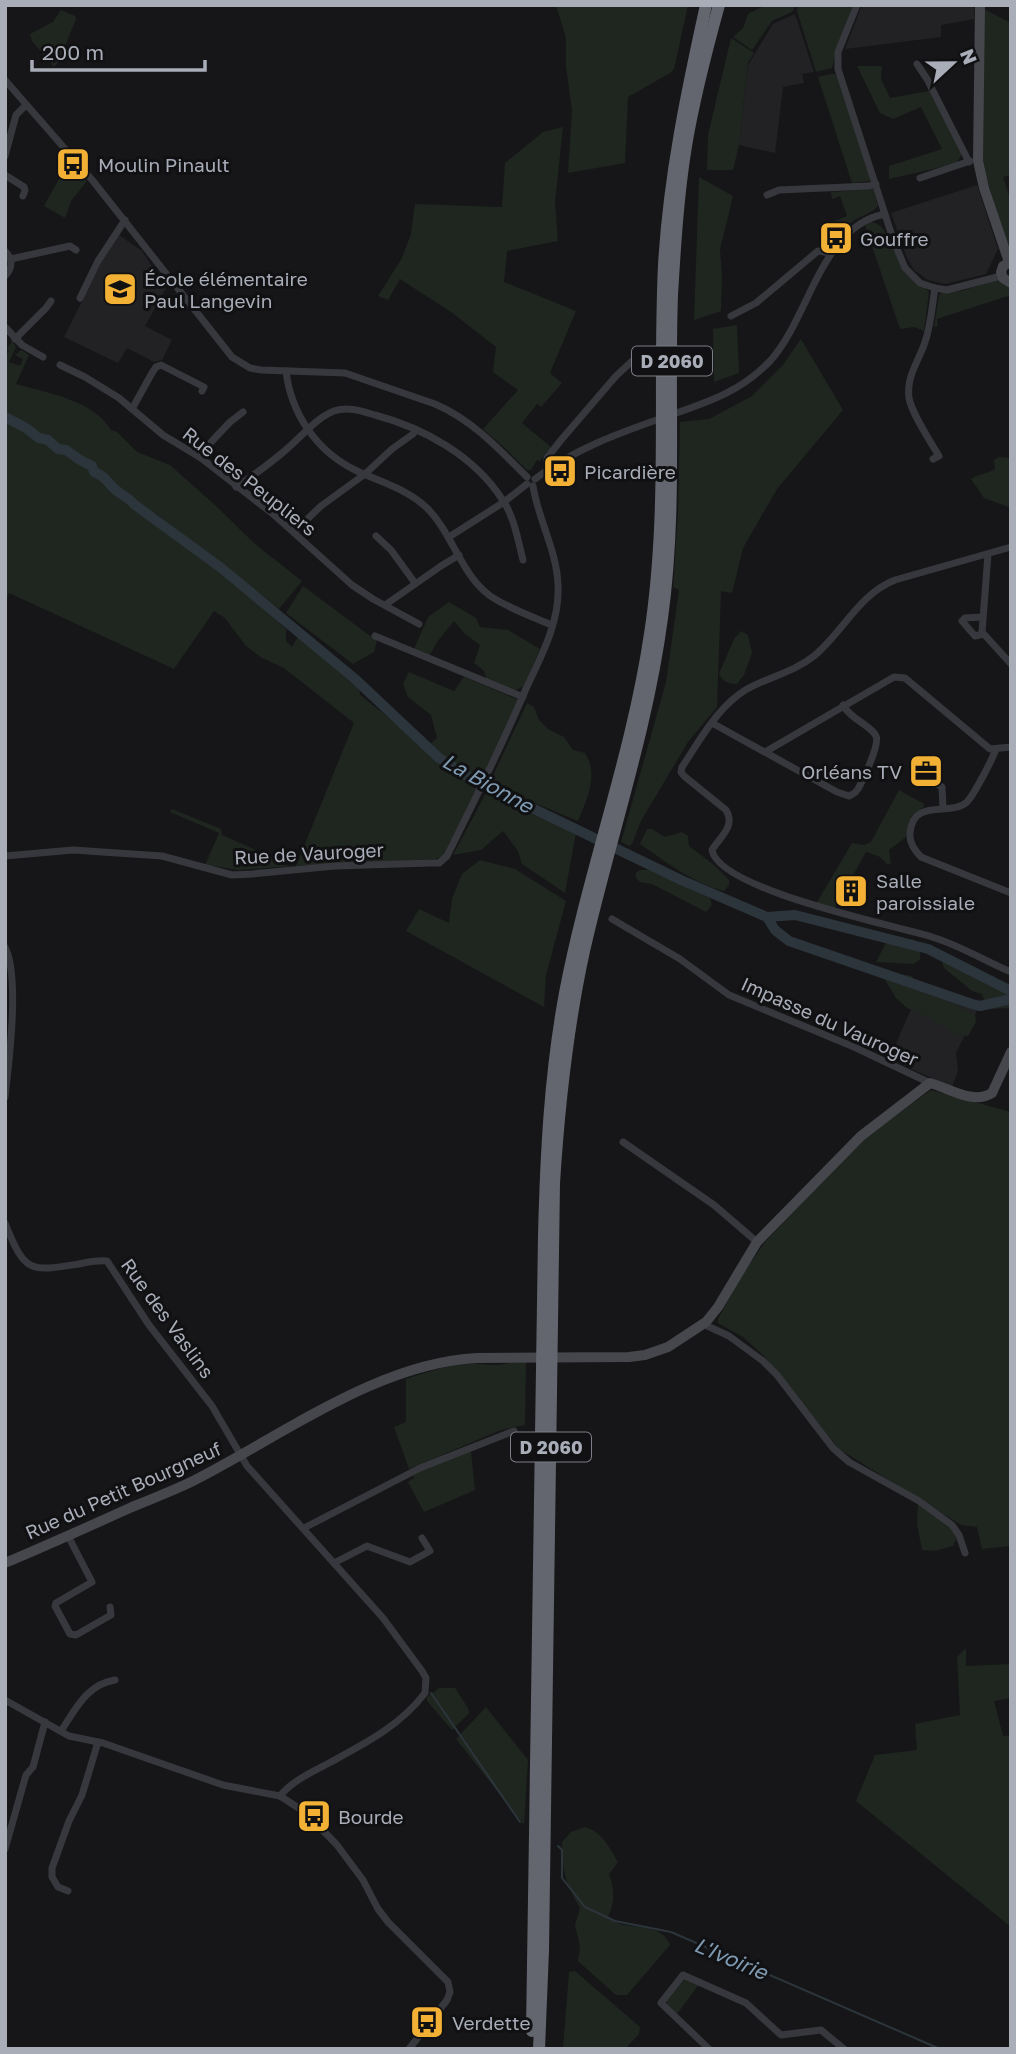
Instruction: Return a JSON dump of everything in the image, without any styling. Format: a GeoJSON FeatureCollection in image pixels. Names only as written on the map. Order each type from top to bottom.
{"type":"FeatureCollection","features":[{"type":"Feature","properties":{"kind":"highway","name":"D 2060"},"geometry":{"type":"LineString","coordinates":[[637,725],[651,632],[659,551],[663,301],[667,224],[681,122],[707,5]]}},
{"type":"Feature","properties":{"kind":"highway","name":"D 2060"},"geometry":{"type":"LineString","coordinates":[[531,2049],[534,1999],[546,1159],[553,1069],[575,949],[609,835],[662,617],[671,500],[672,298],[677,222],[686,146],[710,38],[721,5]]}},
{"type":"Feature","properties":{"kind":"highway","name":"D 2060"},"geometry":{"type":"LineString","coordinates":[[539,2049],[557,1130],[567,1037],[605,850]]}},
{"type":"Feature","properties":{"kind":"street"},"geometry":{"type":"LineString","coordinates":[[857,5],[837,61],[885,214],[905,268],[920,283],[935,288],[953,289],[1002,275]]}},
{"type":"Feature","properties":{"kind":"street"},"geometry":{"type":"LineString","coordinates":[[973,161],[980,5]]}},
{"type":"Feature","properties":{"kind":"street"},"geometry":{"type":"LineString","coordinates":[[917,64],[973,161],[1010,262],[1002,269],[1002,275],[1005,281],[1011,283]]}},
{"type":"Feature","properties":{"kind":"street"},"geometry":{"type":"LineString","coordinates":[[5,80],[125,220],[232,357],[250,368],[345,373],[449,410],[491,442],[531,482],[558,582],[558,597],[548,641],[523,697],[375,636]]}},
{"type":"Feature","properties":{"kind":"street"},"geometry":{"type":"LineString","coordinates":[[5,156],[16,115],[26,105]]}},
{"type":"Feature","properties":{"kind":"street"},"geometry":{"type":"LineString","coordinates":[[920,178],[973,161]]}},
{"type":"Feature","properties":{"kind":"street"},"geometry":{"type":"LineString","coordinates":[[5,175],[24,187],[23,196]]}},
{"type":"Feature","properties":{"kind":"street"},"geometry":{"type":"LineString","coordinates":[[767,195],[779,190],[876,184]]}},
{"type":"Feature","properties":{"kind":"street"},"geometry":{"type":"LineString","coordinates":[[449,537],[504,502],[550,468],[591,445],[690,410],[728,394],[747,381],[770,361],[791,331],[831,253],[846,233],[865,219],[885,214]]}},
{"type":"Feature","properties":{"kind":"street"},"geometry":{"type":"LineString","coordinates":[[80,298],[98,261],[125,220]]}},
{"type":"Feature","properties":{"kind":"street"},"geometry":{"type":"LineString","coordinates":[[11,259],[70,246],[76,250]]}},
{"type":"Feature","properties":{"kind":"street"},"geometry":{"type":"LineString","coordinates":[[5,251],[11,259],[10,270],[5,276]]}},
{"type":"Feature","properties":{"kind":"street"},"geometry":{"type":"LineString","coordinates":[[730,316],[756,303],[818,251],[831,253]]}},
{"type":"Feature","properties":{"kind":"street"},"geometry":{"type":"LineString","coordinates":[[933,459],[939,456],[914,414],[909,400],[909,388],[911,374],[928,333],[935,288]]}},
{"type":"Feature","properties":{"kind":"street"},"geometry":{"type":"LineString","coordinates":[[15,339],[51,301]]}},
{"type":"Feature","properties":{"kind":"street"},"geometry":{"type":"LineString","coordinates":[[5,327],[22,345],[43,356]]}},
{"type":"Feature","properties":{"kind":"street"},"geometry":{"type":"LineString","coordinates":[[550,468],[547,458],[561,440],[616,376],[643,351]]}},
{"type":"Feature","properties":{"kind":"street","name":"Rue des Peupliers"},"geometry":{"type":"LineString","coordinates":[[60,365],[104,388],[163,435],[198,456],[294,531],[352,585],[419,624]]}},
{"type":"Feature","properties":{"kind":"street"},"geometry":{"type":"LineString","coordinates":[[132,409],[156,367],[161,365],[204,387],[202,391]]}},
{"type":"Feature","properties":{"kind":"street"},"geometry":{"type":"LineString","coordinates":[[286,371],[295,407],[308,430],[330,454],[418,501],[435,517],[476,582],[488,594],[552,625]]}},
{"type":"Feature","properties":{"kind":"street"},"geometry":{"type":"LineString","coordinates":[[236,487],[330,412],[347,408],[394,419],[458,454],[489,481],[504,502],[523,560]]}},
{"type":"Feature","properties":{"kind":"street"},"geometry":{"type":"LineString","coordinates":[[198,456],[243,412]]}},
{"type":"Feature","properties":{"kind":"street"},"geometry":{"type":"LineString","coordinates":[[294,531],[416,430]]}},
{"type":"Feature","properties":{"kind":"street"},"geometry":{"type":"LineString","coordinates":[[376,536],[391,550],[415,583]]}},
{"type":"Feature","properties":{"kind":"street"},"geometry":{"type":"LineString","coordinates":[[1011,547],[880,586],[813,656],[797,667],[748,689],[725,707],[681,772],[730,816],[729,827],[712,850],[716,860],[735,874],[802,902],[934,938],[1011,972]]}},
{"type":"Feature","properties":{"kind":"street"},"geometry":{"type":"LineString","coordinates":[[988,554],[982,634],[1011,664]]}},
{"type":"Feature","properties":{"kind":"street"},"geometry":{"type":"LineString","coordinates":[[385,605],[460,555]]}},
{"type":"Feature","properties":{"kind":"street"},"geometry":{"type":"LineString","coordinates":[[982,617],[962,621],[975,636],[982,634]]}},
{"type":"Feature","properties":{"kind":"street"},"geometry":{"type":"LineString","coordinates":[[765,752],[843,705],[900,676],[990,749],[1011,747]]}},
{"type":"Feature","properties":{"kind":"street","name":"Rue de Vauroger"},"geometry":{"type":"LineString","coordinates":[[5,856],[73,850],[162,856],[232,874],[335,866],[439,863],[447,856],[482,788],[523,697]]}},
{"type":"Feature","properties":{"kind":"street"},"geometry":{"type":"LineString","coordinates":[[712,723],[844,795],[853,794],[862,780],[877,740],[874,733],[846,712],[843,705]]}},
{"type":"Feature","properties":{"kind":"street"},"geometry":{"type":"LineString","coordinates":[[996,749],[969,799],[962,805],[928,809],[915,820],[909,835],[915,850],[929,861],[1011,892]]}},
{"type":"Feature","properties":{"kind":"street"},"geometry":{"type":"LineString","coordinates":[[919,772],[942,787],[943,808]]}},
{"type":"Feature","properties":{"kind":"street","name":"Impasse du Vauroger"},"geometry":{"type":"LineString","coordinates":[[612,919],[680,959],[729,995],[854,1047],[930,1083]]}},
{"type":"Feature","properties":{"kind":"street"},"geometry":{"type":"LineString","coordinates":[[5,947],[11,965],[12,990],[5,1097]]}},
{"type":"Feature","properties":{"kind":"street"},"geometry":{"type":"LineString","coordinates":[[240,1456],[324,1408],[430,1363],[454,1359],[629,1357],[645,1355],[679,1342],[703,1324],[718,1307],[757,1242],[861,1136],[930,1083],[969,1096],[987,1096],[992,1093],[1011,1052]]}},
{"type":"Feature","properties":{"kind":"street"},"geometry":{"type":"LineString","coordinates":[[623,1142],[715,1205],[757,1242]]}},
{"type":"Feature","properties":{"kind":"street","name":"Rue des Vaslins"},"geometry":{"type":"LineString","coordinates":[[5,1223],[15,1247],[23,1259],[34,1268],[48,1269],[107,1261],[149,1325],[212,1406],[240,1456]]}},
{"type":"Feature","properties":{"kind":"street"},"geometry":{"type":"LineString","coordinates":[[703,1324],[729,1336],[764,1361],[778,1375],[833,1448],[849,1462],[919,1501],[952,1525],[959,1535],[965,1553]]}},
{"type":"Feature","properties":{"kind":"street"},"geometry":{"type":"LineString","coordinates":[[304,1528],[419,1468],[514,1431]]}},
{"type":"Feature","properties":{"kind":"street","name":"Rue du Petit Bourgneuf"},"geometry":{"type":"LineString","coordinates":[[5,1563],[189,1483],[240,1456],[383,1618],[426,1678],[425,1693],[399,1720],[383,1732],[300,1779],[280,1796]]}},
{"type":"Feature","properties":{"kind":"street"},"geometry":{"type":"LineString","coordinates":[[68,1536],[92,1581],[56,1603],[55,1606],[70,1634],[76,1635],[111,1615],[110,1607]]}},
{"type":"Feature","properties":{"kind":"street"},"geometry":{"type":"LineString","coordinates":[[334,1563],[367,1546],[410,1562],[429,1552],[422,1538]]}},
{"type":"Feature","properties":{"kind":"street"},"geometry":{"type":"LineString","coordinates":[[61,1731],[87,1693],[103,1682],[115,1680]]}},
{"type":"Feature","properties":{"kind":"street"},"geometry":{"type":"LineString","coordinates":[[5,1700],[69,1736],[97,1742],[223,1785],[280,1796],[310,1817],[327,1833],[363,1880],[388,1922],[446,1978],[449,1985],[447,2000],[409,2049]]}},
{"type":"Feature","properties":{"kind":"street"},"geometry":{"type":"LineString","coordinates":[[5,1849],[26,1774],[33,1767],[45,1722]]}},
{"type":"Feature","properties":{"kind":"street"},"geometry":{"type":"LineString","coordinates":[[68,1891],[58,1887],[52,1877],[52,1868],[69,1821],[82,1795],[97,1742]]}},
{"type":"Feature","properties":{"kind":"street"},"geometry":{"type":"LineString","coordinates":[[709,2049],[661,2003],[683,1975],[746,2003],[781,2035],[821,2030],[844,2049]]}},
{"type":"Feature","properties":{"kind":"shaded area"},"geometry":{"type":"Polygon","coordinates":[[[556,5],[688,5],[674,69],[628,97],[625,163],[568,173],[572,110],[566,67],[566,38],[556,5]]]}},
{"type":"Feature","properties":{"kind":"shaded area"},"geometry":{"type":"Polygon","coordinates":[[[766,5],[796,5],[792,12],[772,21],[752,50],[733,37],[743,28],[748,14],[766,5]]]}},
{"type":"Feature","properties":{"kind":"shaded area"},"geometry":{"type":"Polygon","coordinates":[[[798,5],[853,5],[832,68],[816,72],[797,11],[798,5]]]}},
{"type":"Feature","properties":{"kind":"shaded area"},"geometry":{"type":"Polygon","coordinates":[[[862,5],[974,5],[974,19],[941,25],[941,37],[845,49],[862,5]]]}},
{"type":"Feature","properties":{"kind":"shaded area"},"geometry":{"type":"Polygon","coordinates":[[[984,9],[1011,23],[1011,175],[1003,177],[1011,201],[1011,257],[981,160],[984,9]]]}},
{"type":"Feature","properties":{"kind":"shaded area"},"geometry":{"type":"Polygon","coordinates":[[[61,10],[76,19],[54,67],[32,41],[30,34],[53,22],[61,10]]]}},
{"type":"Feature","properties":{"kind":"shaded area"},"geometry":{"type":"Polygon","coordinates":[[[795,14],[814,72],[802,74],[804,83],[783,87],[775,153],[739,145],[748,65],[773,24],[795,14]]]}},
{"type":"Feature","properties":{"kind":"shaded area"},"geometry":{"type":"Polygon","coordinates":[[[731,38],[754,53],[748,63],[739,145],[733,170],[707,170],[708,135],[731,38]]]}},
{"type":"Feature","properties":{"kind":"shaded area"},"geometry":{"type":"Polygon","coordinates":[[[857,66],[882,66],[881,79],[890,98],[929,91],[962,155],[955,164],[889,179],[889,166],[942,149],[921,107],[893,119],[880,113],[857,66]]]}},
{"type":"Feature","properties":{"kind":"shaded area"},"geometry":{"type":"Polygon","coordinates":[[[830,74],[837,76],[870,181],[852,183],[818,77],[830,74]]]}},
{"type":"Feature","properties":{"kind":"shaded area"},"geometry":{"type":"Polygon","coordinates":[[[563,127],[555,202],[558,241],[507,251],[504,282],[576,311],[550,373],[562,383],[541,407],[537,404],[522,423],[551,447],[531,470],[527,470],[483,429],[518,390],[493,372],[496,347],[451,312],[400,279],[388,300],[378,296],[402,258],[411,234],[415,204],[502,207],[505,163],[543,132],[563,127]]]}},
{"type":"Feature","properties":{"kind":"shaded area"},"geometry":{"type":"Polygon","coordinates":[[[69,161],[87,181],[71,201],[65,218],[44,206],[69,161]]]}},
{"type":"Feature","properties":{"kind":"shaded area"},"geometry":{"type":"Polygon","coordinates":[[[699,177],[733,196],[720,249],[721,311],[694,320],[699,177]]]}},
{"type":"Feature","properties":{"kind":"shaded area"},"geometry":{"type":"Polygon","coordinates":[[[977,185],[998,249],[986,274],[945,284],[928,280],[914,270],[907,258],[891,213],[977,185]]]}},
{"type":"Feature","properties":{"kind":"shaded area"},"geometry":{"type":"Polygon","coordinates":[[[873,189],[878,206],[847,226],[834,239],[836,241],[832,245],[821,244],[820,235],[827,224],[847,216],[840,196],[832,199],[831,192],[873,189]]]}},
{"type":"Feature","properties":{"kind":"shaded area"},"geometry":{"type":"Polygon","coordinates":[[[871,222],[878,224],[888,236],[907,275],[929,292],[924,331],[914,327],[900,329],[865,225],[871,222]]]}},
{"type":"Feature","properties":{"kind":"shaded area"},"geometry":{"type":"Polygon","coordinates":[[[119,235],[142,251],[166,288],[145,326],[172,340],[162,360],[154,362],[127,348],[118,363],[64,337],[103,259],[119,235]]]}},
{"type":"Feature","properties":{"kind":"shaded area"},"geometry":{"type":"Polygon","coordinates":[[[997,280],[1011,286],[1011,295],[937,319],[938,326],[934,327],[941,293],[961,291],[997,280]]]}},
{"type":"Feature","properties":{"kind":"shaded area"},"geometry":{"type":"Polygon","coordinates":[[[737,325],[739,373],[714,382],[713,329],[737,325]]]}},
{"type":"Feature","properties":{"kind":"shaded area"},"geometry":{"type":"Polygon","coordinates":[[[801,339],[843,410],[777,489],[743,548],[732,593],[721,591],[717,707],[688,742],[629,846],[621,842],[666,682],[679,590],[673,587],[680,422],[709,419],[752,396],[782,366],[801,339]]]}},
{"type":"Feature","properties":{"kind":"shaded area"},"geometry":{"type":"Polygon","coordinates":[[[12,341],[16,347],[9,362],[20,366],[23,359],[15,355],[21,350],[29,355],[16,384],[69,399],[93,411],[137,452],[170,465],[255,544],[302,581],[279,609],[155,513],[149,512],[148,518],[220,567],[220,570],[286,629],[286,641],[292,647],[299,635],[359,685],[360,695],[480,785],[452,852],[435,859],[296,866],[354,723],[284,668],[262,658],[246,646],[225,618],[214,611],[174,669],[9,593],[5,604],[5,356],[12,341]]]}},
{"type":"Feature","properties":{"kind":"shaded area"},"geometry":{"type":"Polygon","coordinates":[[[999,457],[1011,458],[1011,508],[984,498],[971,479],[995,469],[994,460],[999,457]]]}},
{"type":"Feature","properties":{"kind":"shaded area"},"geometry":{"type":"Polygon","coordinates":[[[303,586],[377,641],[374,652],[353,664],[286,613],[303,586]]]}},
{"type":"Feature","properties":{"kind":"shaded area"},"geometry":{"type":"Polygon","coordinates":[[[449,602],[476,618],[480,627],[508,630],[540,649],[524,686],[516,690],[488,684],[484,671],[474,663],[480,645],[454,621],[430,655],[414,649],[428,617],[449,602]]]}},
{"type":"Feature","properties":{"kind":"shaded area"},"geometry":{"type":"Polygon","coordinates":[[[741,631],[748,635],[752,653],[744,675],[737,684],[731,684],[724,681],[719,674],[734,639],[741,631]]]}},
{"type":"Feature","properties":{"kind":"shaded area"},"geometry":{"type":"Polygon","coordinates":[[[409,672],[454,691],[464,677],[519,700],[483,780],[442,755],[430,744],[437,738],[431,715],[408,697],[403,684],[409,672]]]}},
{"type":"Feature","properties":{"kind":"shaded area"},"geometry":{"type":"Polygon","coordinates":[[[527,703],[534,707],[539,720],[548,729],[564,737],[573,750],[585,753],[589,761],[590,787],[578,821],[490,782],[527,703]]]}},
{"type":"Feature","properties":{"kind":"shaded area"},"geometry":{"type":"Polygon","coordinates":[[[899,790],[924,804],[924,807],[911,817],[906,837],[889,850],[891,863],[888,865],[880,857],[866,852],[834,909],[816,904],[852,843],[864,845],[871,842],[899,790]]]}},
{"type":"Feature","properties":{"kind":"shaded area"},"geometry":{"type":"Polygon","coordinates":[[[486,793],[576,833],[565,893],[522,864],[518,851],[503,831],[481,850],[453,855],[486,793]]]}},
{"type":"Feature","properties":{"kind":"shaded area"},"geometry":{"type":"Polygon","coordinates":[[[172,809],[221,829],[222,835],[276,859],[283,865],[294,866],[239,870],[205,865],[219,833],[170,812],[172,809]]]}},
{"type":"Feature","properties":{"kind":"shaded area"},"geometry":{"type":"Polygon","coordinates":[[[647,829],[665,837],[682,832],[688,836],[689,846],[714,865],[729,880],[729,885],[724,891],[713,887],[660,858],[640,844],[647,829]]]}},
{"type":"Feature","properties":{"kind":"shaded area"},"geometry":{"type":"Polygon","coordinates":[[[480,860],[515,869],[566,901],[546,975],[544,1007],[406,931],[419,909],[449,923],[452,899],[462,874],[480,860]]]}},
{"type":"Feature","properties":{"kind":"shaded area"},"geometry":{"type":"Polygon","coordinates":[[[650,870],[710,898],[712,905],[706,912],[652,884],[640,882],[636,878],[636,872],[650,870]]]}},
{"type":"Feature","properties":{"kind":"shaded area"},"geometry":{"type":"Polygon","coordinates":[[[912,939],[920,944],[920,959],[914,964],[876,962],[886,943],[912,939]]]}},
{"type":"Feature","properties":{"kind":"shaded area"},"geometry":{"type":"Polygon","coordinates":[[[949,957],[967,963],[1011,987],[1011,1008],[987,1009],[982,994],[972,991],[944,968],[942,963],[949,957]]]}},
{"type":"Feature","properties":{"kind":"shaded area"},"geometry":{"type":"Polygon","coordinates":[[[894,973],[912,976],[919,990],[975,1014],[976,1022],[968,1036],[957,1035],[907,1008],[896,998],[885,980],[894,973]]]}},
{"type":"Feature","properties":{"kind":"shaded area"},"geometry":{"type":"Polygon","coordinates":[[[920,989],[977,1011],[956,1053],[958,1071],[952,1087],[889,1059],[920,989]]]}},
{"type":"Feature","properties":{"kind":"shaded area"},"geometry":{"type":"Polygon","coordinates":[[[931,1090],[1011,1112],[1011,1546],[982,1549],[977,1527],[961,1525],[839,1449],[764,1356],[743,1337],[718,1323],[738,1281],[765,1242],[863,1139],[931,1090]]]}},
{"type":"Feature","properties":{"kind":"shaded area"},"geometry":{"type":"Polygon","coordinates":[[[526,1362],[525,1425],[501,1430],[409,1469],[394,1427],[406,1422],[406,1379],[458,1365],[500,1365],[526,1362]]]}},
{"type":"Feature","properties":{"kind":"shaded area"},"geometry":{"type":"Polygon","coordinates":[[[471,1451],[475,1490],[424,1512],[408,1482],[414,1478],[413,1475],[471,1451]]]}},
{"type":"Feature","properties":{"kind":"shaded area"},"geometry":{"type":"Polygon","coordinates":[[[918,1504],[942,1519],[956,1534],[953,1546],[935,1551],[922,1550],[917,1524],[918,1504]]]}},
{"type":"Feature","properties":{"kind":"shaded area"},"geometry":{"type":"Polygon","coordinates":[[[966,1648],[966,1666],[1011,1664],[1011,1698],[994,1701],[1003,1736],[1011,1735],[1011,1927],[856,1801],[875,1755],[917,1750],[915,1724],[960,1715],[957,1657],[966,1648]]]}},
{"type":"Feature","properties":{"kind":"shaded area"},"geometry":{"type":"Polygon","coordinates":[[[439,1688],[455,1688],[468,1708],[469,1713],[452,1730],[427,1701],[427,1697],[439,1688]]]}},
{"type":"Feature","properties":{"kind":"shaded area"},"geometry":{"type":"Polygon","coordinates":[[[486,1707],[528,1760],[524,1825],[456,1739],[486,1707]]]}},
{"type":"Feature","properties":{"kind":"shaded area"},"geometry":{"type":"Polygon","coordinates":[[[585,1827],[601,1836],[618,1862],[609,1874],[613,1896],[608,1917],[622,1924],[657,1931],[670,1945],[627,1995],[616,1995],[578,1961],[580,1947],[575,1925],[580,1908],[565,1876],[562,1842],[571,1832],[585,1827]]]}},
{"type":"Feature","properties":{"kind":"shaded area"},"geometry":{"type":"Polygon","coordinates":[[[575,1971],[640,2027],[639,2034],[625,2049],[563,2049],[569,1972],[575,1971]]]}},
{"type":"Feature","properties":{"kind":"shaded area"},"geometry":{"type":"Polygon","coordinates":[[[685,1979],[699,1984],[677,2014],[667,2001],[685,1979]]]}},
{"type":"Feature","properties":{"kind":"waterway","name":"La Bionne"},"geometry":{"type":"LineString","coordinates":[[5,417],[92,466],[94,472],[117,491],[220,567],[354,678],[439,758],[474,780],[681,880],[767,917],[795,915],[928,949],[1011,991]]}},
{"type":"Feature","properties":{"kind":"waterway"},"geometry":{"type":"LineString","coordinates":[[767,917],[775,930],[789,941],[975,1005],[1011,999]]}},
{"type":"Feature","properties":{"kind":"waterway","name":"L'Ivoirie"},"geometry":{"type":"LineString","coordinates":[[431,1693],[520,1822]]}},
{"type":"Feature","properties":{"kind":"waterway","name":"L'Ivoirie"},"geometry":{"type":"LineString","coordinates":[[558,1846],[562,1850],[562,1878],[585,1907],[615,1921],[671,1932],[940,2049]]}},
{"type":"Feature","properties":{"kind":"place","name":"Moulin Pinault"},"geometry":{"type":"Point","coordinates":[73,164]}},
{"type":"Feature","properties":{"kind":"place","name":"Gouffre"},"geometry":{"type":"Point","coordinates":[836,238]}},
{"type":"Feature","properties":{"kind":"place","name":"École élémentaire Paul Langevin"},"geometry":{"type":"Point","coordinates":[120,289]}},
{"type":"Feature","properties":{"kind":"place","name":"Picardière"},"geometry":{"type":"Point","coordinates":[560,471]}},
{"type":"Feature","properties":{"kind":"place","name":"Orléans TV"},"geometry":{"type":"Point","coordinates":[926,771]}},
{"type":"Feature","properties":{"kind":"place","name":"Salle paroissiale"},"geometry":{"type":"Point","coordinates":[851,891]}},
{"type":"Feature","properties":{"kind":"place","name":"Bourde"},"geometry":{"type":"Point","coordinates":[314,1816]}},
{"type":"Feature","properties":{"kind":"place","name":"Verdette"},"geometry":{"type":"Point","coordinates":[427,2022]}}]}
